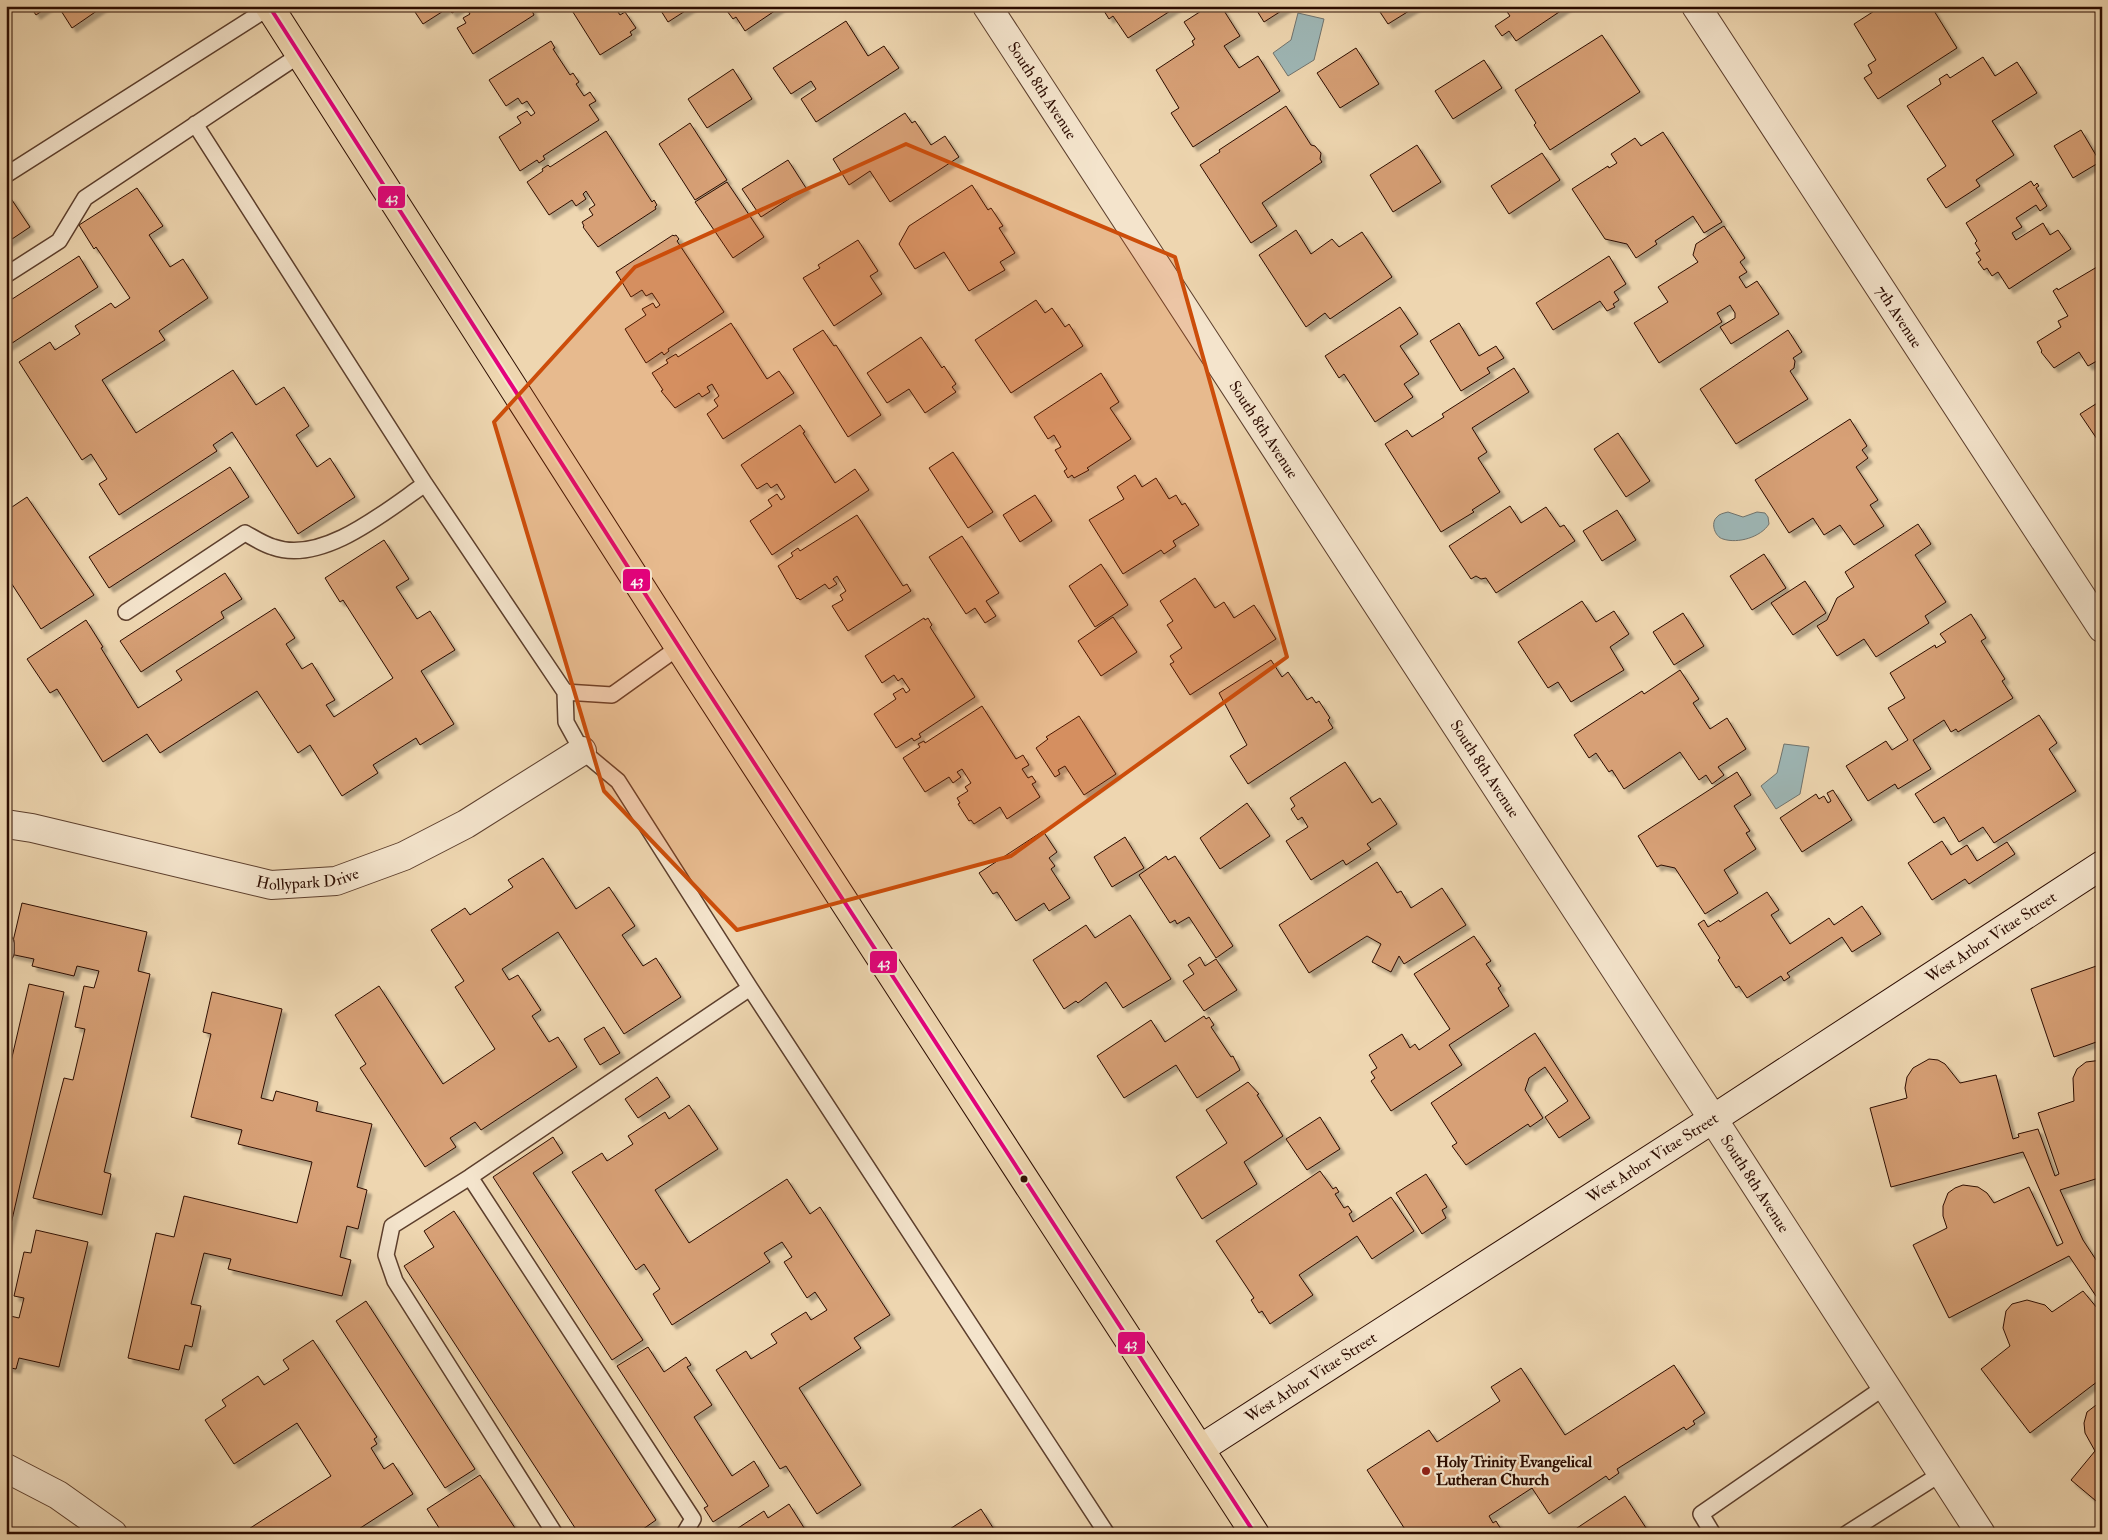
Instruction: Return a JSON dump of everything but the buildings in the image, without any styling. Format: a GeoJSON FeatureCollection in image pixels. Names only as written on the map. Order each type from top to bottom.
{"type":"FeatureCollection","features":[{"type":"Feature","properties":{"kind":"main road"},"geometry":{"type":"LineString","coordinates":[[269,7],[301,54],[679,647],[1255,1534]]}},
{"type":"Feature","properties":{"kind":"street","name":"South 8th Avenue"},"geometry":{"type":"LineString","coordinates":[[987,6],[1713,1119],[1981,1534]]}},
{"type":"Feature","properties":{"kind":"street","name":"7th Avenue"},"geometry":{"type":"LineString","coordinates":[[1696,6],[2102,628]]}},
{"type":"Feature","properties":{"kind":"street","name":"Hollypark Drive"},"geometry":{"type":"LineString","coordinates":[[6,830],[32,828],[271,885],[336,881],[404,856],[466,824],[582,751]]}},
{"type":"Feature","properties":{"kind":"street","name":"West Arbor Vitae Street"},"geometry":{"type":"LineString","coordinates":[[1200,1449],[1713,1119],[2102,865]]}},
{"type":"Feature","properties":{"kind":"street"},"geometry":{"type":"LineString","coordinates":[[6,1468],[58,1495],[113,1534]]}},
{"type":"Feature","properties":{"kind":"lane"},"geometry":{"type":"LineString","coordinates":[[6,175],[269,7]]}},
{"type":"Feature","properties":{"kind":"lane"},"geometry":{"type":"LineString","coordinates":[[6,275],[59,241],[85,198],[301,54]]}},
{"type":"Feature","properties":{"kind":"lane"},"geometry":{"type":"LineString","coordinates":[[195,124],[425,484],[565,692],[566,722],[582,751],[618,781],[750,988],[1107,1534]]}},
{"type":"Feature","properties":{"kind":"lane"},"geometry":{"type":"LineString","coordinates":[[126,612],[245,534],[274,548],[296,550],[316,548],[341,539],[425,484]]}},
{"type":"Feature","properties":{"kind":"lane"},"geometry":{"type":"LineString","coordinates":[[565,692],[612,695],[679,647]]}},
{"type":"Feature","properties":{"kind":"lane"},"geometry":{"type":"LineString","coordinates":[[6,943],[6,953]]}},
{"type":"Feature","properties":{"kind":"lane"},"geometry":{"type":"LineString","coordinates":[[555,1534],[395,1281],[386,1255],[392,1226],[470,1177],[750,988]]}},
{"type":"Feature","properties":{"kind":"lane"},"geometry":{"type":"LineString","coordinates":[[470,1177],[693,1519],[684,1534]]}},
{"type":"Feature","properties":{"kind":"lane"},"geometry":{"type":"LineString","coordinates":[[1713,1534],[1701,1514],[1886,1386]]}},
{"type":"Feature","properties":{"kind":"lane"},"geometry":{"type":"LineString","coordinates":[[1846,1534],[1942,1474]]}},
{"type":"Feature","properties":{"kind":"highlighted area"},"geometry":{"type":"Polygon","coordinates":[[[906,144],[1175,257],[1287,657],[1011,856],[737,930],[604,791],[494,422],[635,267],[906,144]]]}},
{"type":"Feature","properties":{"kind":"water"},"geometry":{"type":"Polygon","coordinates":[[[1298,13],[1324,19],[1314,60],[1288,76],[1273,53],[1291,40],[1298,13]]]}},
{"type":"Feature","properties":{"kind":"water"},"geometry":{"type":"Polygon","coordinates":[[[1728,512],[1743,517],[1757,512],[1765,513],[1769,524],[1761,533],[1749,538],[1735,541],[1723,539],[1716,533],[1714,523],[1719,515],[1728,512]]]}},
{"type":"Feature","properties":{"kind":"water"},"geometry":{"type":"Polygon","coordinates":[[[1784,744],[1809,747],[1800,794],[1776,809],[1761,786],[1777,773],[1784,744]]]}},
{"type":"Feature","properties":{"kind":"transit line","name":"43"},"geometry":{"type":"LineString","coordinates":[[269,6],[697,675],[1255,1534]]}},
{"type":"Feature","properties":{"kind":"place","name":"Holy Trinity Evangelical Lutheran Church"},"geometry":{"type":"Point","coordinates":[1426,1471]}}]}
